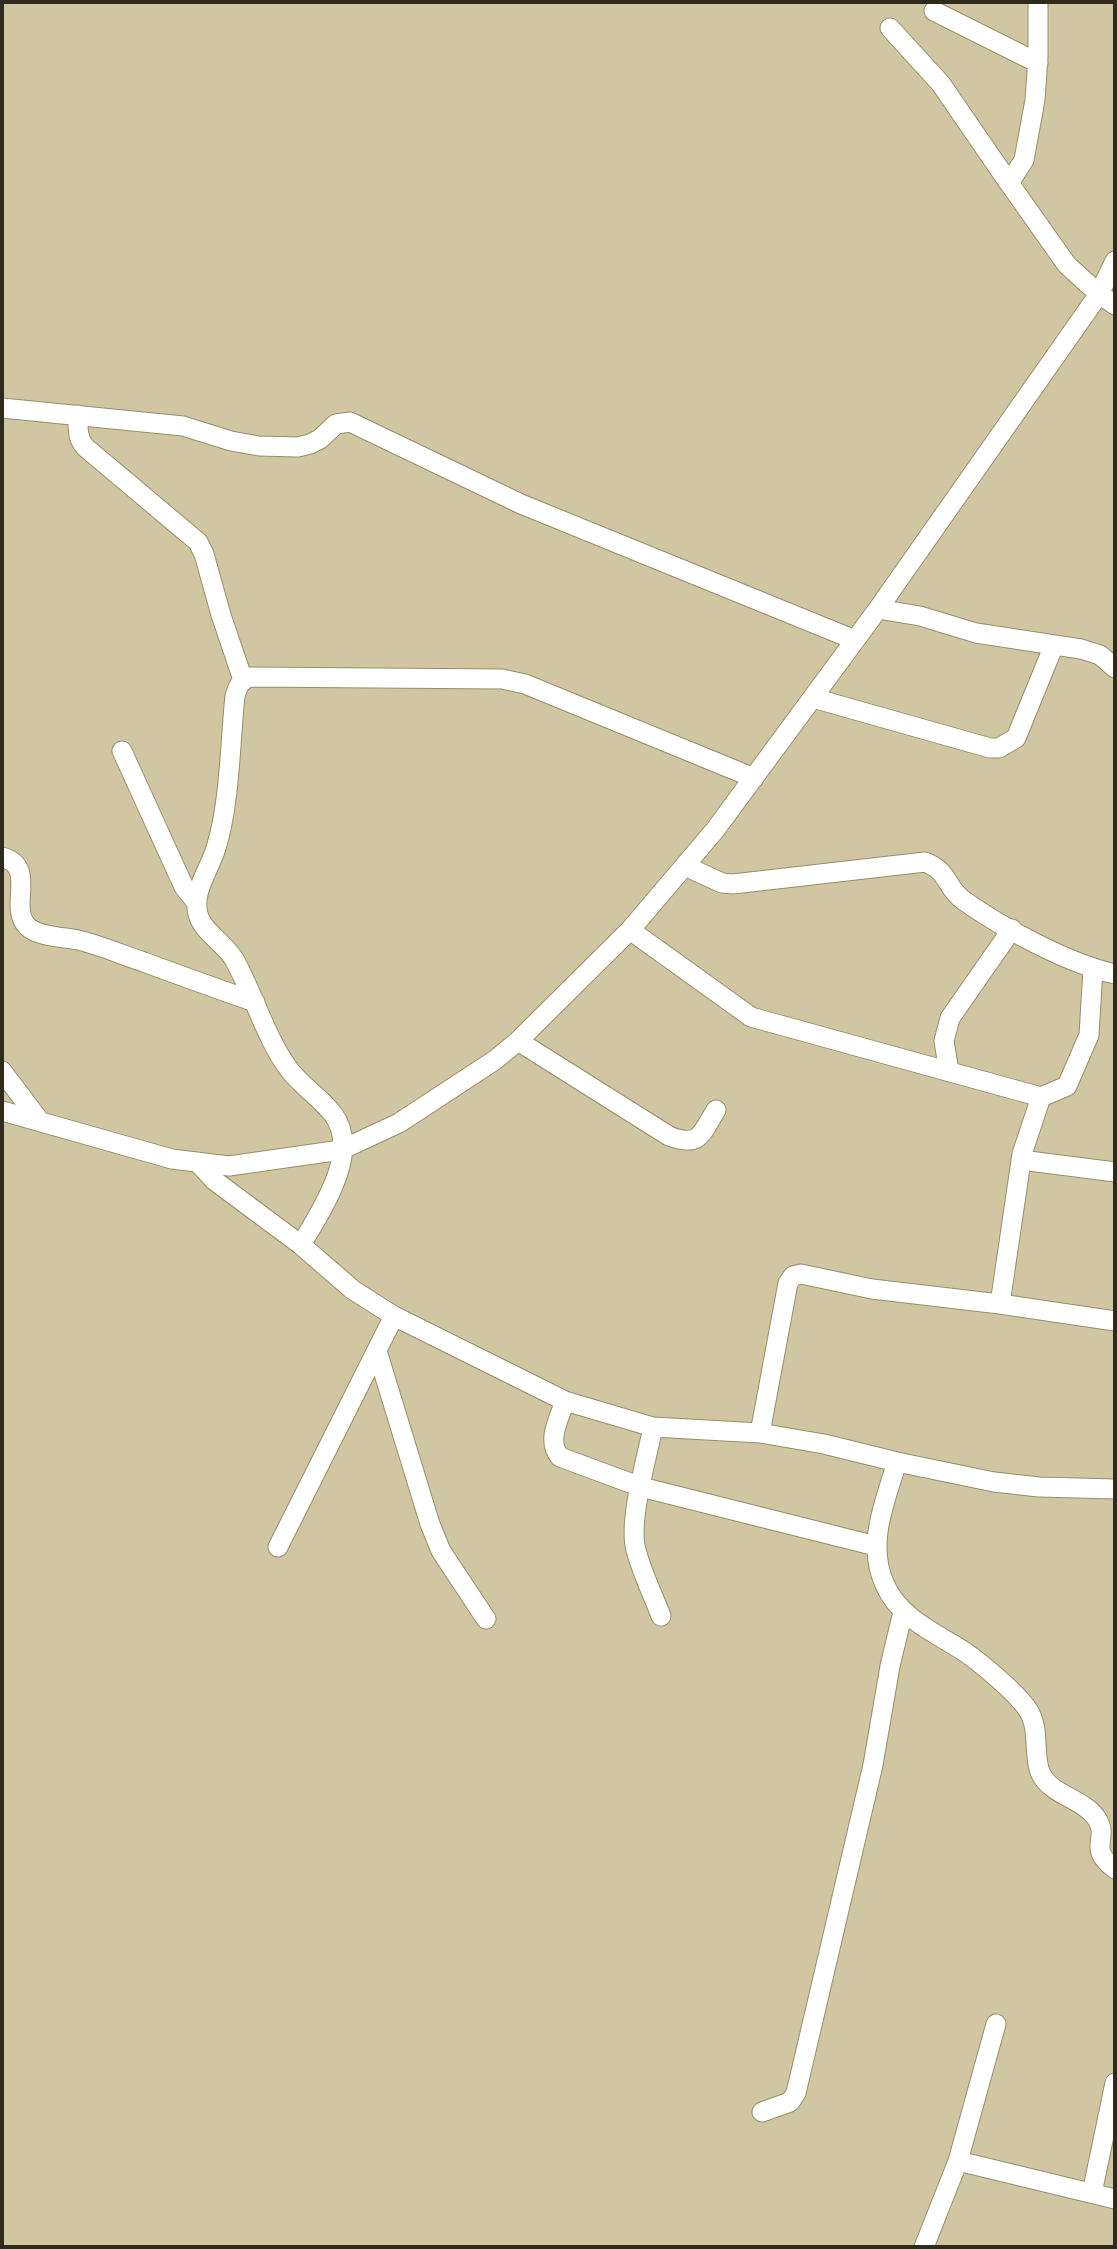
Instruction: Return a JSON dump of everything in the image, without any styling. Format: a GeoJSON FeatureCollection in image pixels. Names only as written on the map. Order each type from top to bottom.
{"type":"FeatureCollection","features":[{"type":"Feature","properties":{"kind":"street"},"geometry":{"type":"LineString","coordinates":[[1009,183],[1024,160],[1035,100],[1038,2]]}},
{"type":"Feature","properties":{"kind":"street"},"geometry":{"type":"LineString","coordinates":[[934,11],[1038,62]]}},
{"type":"Feature","properties":{"kind":"street"},"geometry":{"type":"LineString","coordinates":[[890,29],[941,84],[1067,265],[1115,305]]}},
{"type":"Feature","properties":{"kind":"street"},"geometry":{"type":"LineString","coordinates":[[2,1111],[172,1159],[229,1166],[341,1150],[399,1123],[495,1060],[518,1041],[630,930],[685,866],[754,778],[856,640],[1099,294],[1115,261]]}},
{"type":"Feature","properties":{"kind":"street"},"geometry":{"type":"LineString","coordinates":[[2,408],[183,426],[230,441],[281,447],[310,444],[335,425],[350,422],[521,504],[856,640]]}},
{"type":"Feature","properties":{"kind":"street"},"geometry":{"type":"LineString","coordinates":[[78,415],[80,442],[198,542],[243,680]]}},
{"type":"Feature","properties":{"kind":"street"},"geometry":{"type":"LineString","coordinates":[[878,609],[920,616],[976,633],[1100,654],[1115,668]]}},
{"type":"Feature","properties":{"kind":"street"},"geometry":{"type":"LineString","coordinates":[[813,698],[990,748],[999,748],[1016,738],[1054,645]]}},
{"type":"Feature","properties":{"kind":"street"},"geometry":{"type":"LineString","coordinates":[[196,902],[216,849],[223,820],[235,696],[239,684],[250,677],[515,681],[754,778]]}},
{"type":"Feature","properties":{"kind":"street"},"geometry":{"type":"LineString","coordinates":[[122,751],[184,887],[196,902],[201,921],[231,955],[288,1069],[333,1115],[341,1129],[340,1165],[333,1188],[301,1245]]}},
{"type":"Feature","properties":{"kind":"street"},"geometry":{"type":"LineString","coordinates":[[2,858],[13,860],[20,873],[22,916],[27,926],[36,931],[88,943],[255,1002]]}},
{"type":"Feature","properties":{"kind":"street"},"geometry":{"type":"LineString","coordinates":[[685,866],[722,883],[733,884],[925,862],[943,873],[957,895],[1012,929],[1093,969],[1115,974]]}},
{"type":"Feature","properties":{"kind":"street"},"geometry":{"type":"LineString","coordinates":[[949,1072],[944,1041],[950,1018],[1012,929]]}},
{"type":"Feature","properties":{"kind":"street"},"geometry":{"type":"LineString","coordinates":[[630,930],[751,1017],[1041,1097],[1067,1086],[1088,1035],[1093,969]]}},
{"type":"Feature","properties":{"kind":"street"},"geometry":{"type":"LineString","coordinates":[[518,1041],[669,1136],[682,1141],[693,1142],[699,1138],[716,1110]]}},
{"type":"Feature","properties":{"kind":"street"},"geometry":{"type":"LineString","coordinates":[[2,1071],[39,1120]]}},
{"type":"Feature","properties":{"kind":"street"},"geometry":{"type":"LineString","coordinates":[[1000,1304],[1021,1160],[1041,1097]]}},
{"type":"Feature","properties":{"kind":"street"},"geometry":{"type":"LineString","coordinates":[[1021,1160],[1115,1172]]}},
{"type":"Feature","properties":{"kind":"street"},"geometry":{"type":"LineString","coordinates":[[199,1164],[215,1181],[301,1245],[354,1290],[394,1316],[565,1401],[653,1427],[760,1433],[824,1444],[994,1482],[1039,1487],[1115,1489]]}},
{"type":"Feature","properties":{"kind":"street"},"geometry":{"type":"LineString","coordinates":[[760,1433],[788,1283],[793,1276],[801,1274],[872,1289],[1115,1321]]}},
{"type":"Feature","properties":{"kind":"street"},"geometry":{"type":"LineString","coordinates":[[278,1547],[394,1316]]}},
{"type":"Feature","properties":{"kind":"street"},"geometry":{"type":"LineString","coordinates":[[377,1351],[441,1552],[486,1619]]}},
{"type":"Feature","properties":{"kind":"street"},"geometry":{"type":"LineString","coordinates":[[565,1401],[552,1440],[554,1450],[560,1457],[641,1486],[876,1546]]}},
{"type":"Feature","properties":{"kind":"street"},"geometry":{"type":"LineString","coordinates":[[653,1427],[635,1519],[635,1549],[661,1616]]}},
{"type":"Feature","properties":{"kind":"street"},"geometry":{"type":"LineString","coordinates":[[897,1462],[876,1531],[876,1546],[885,1585],[903,1612],[967,1654],[1028,1710],[1034,1723],[1040,1771],[1048,1783],[1090,1811],[1098,1820],[1101,1830],[1098,1850],[1102,1858],[1115,1869]]}},
{"type":"Feature","properties":{"kind":"street"},"geometry":{"type":"LineString","coordinates":[[762,2112],[790,2102],[796,2093],[873,1765],[890,1666],[903,1612]]}},
{"type":"Feature","properties":{"kind":"street"},"geometry":{"type":"LineString","coordinates":[[924,2247],[958,2161],[996,2024]]}},
{"type":"Feature","properties":{"kind":"street"},"geometry":{"type":"LineString","coordinates":[[1092,2193],[1115,2083]]}},
{"type":"Feature","properties":{"kind":"street"},"geometry":{"type":"LineString","coordinates":[[958,2161],[1115,2199]]}}]}
